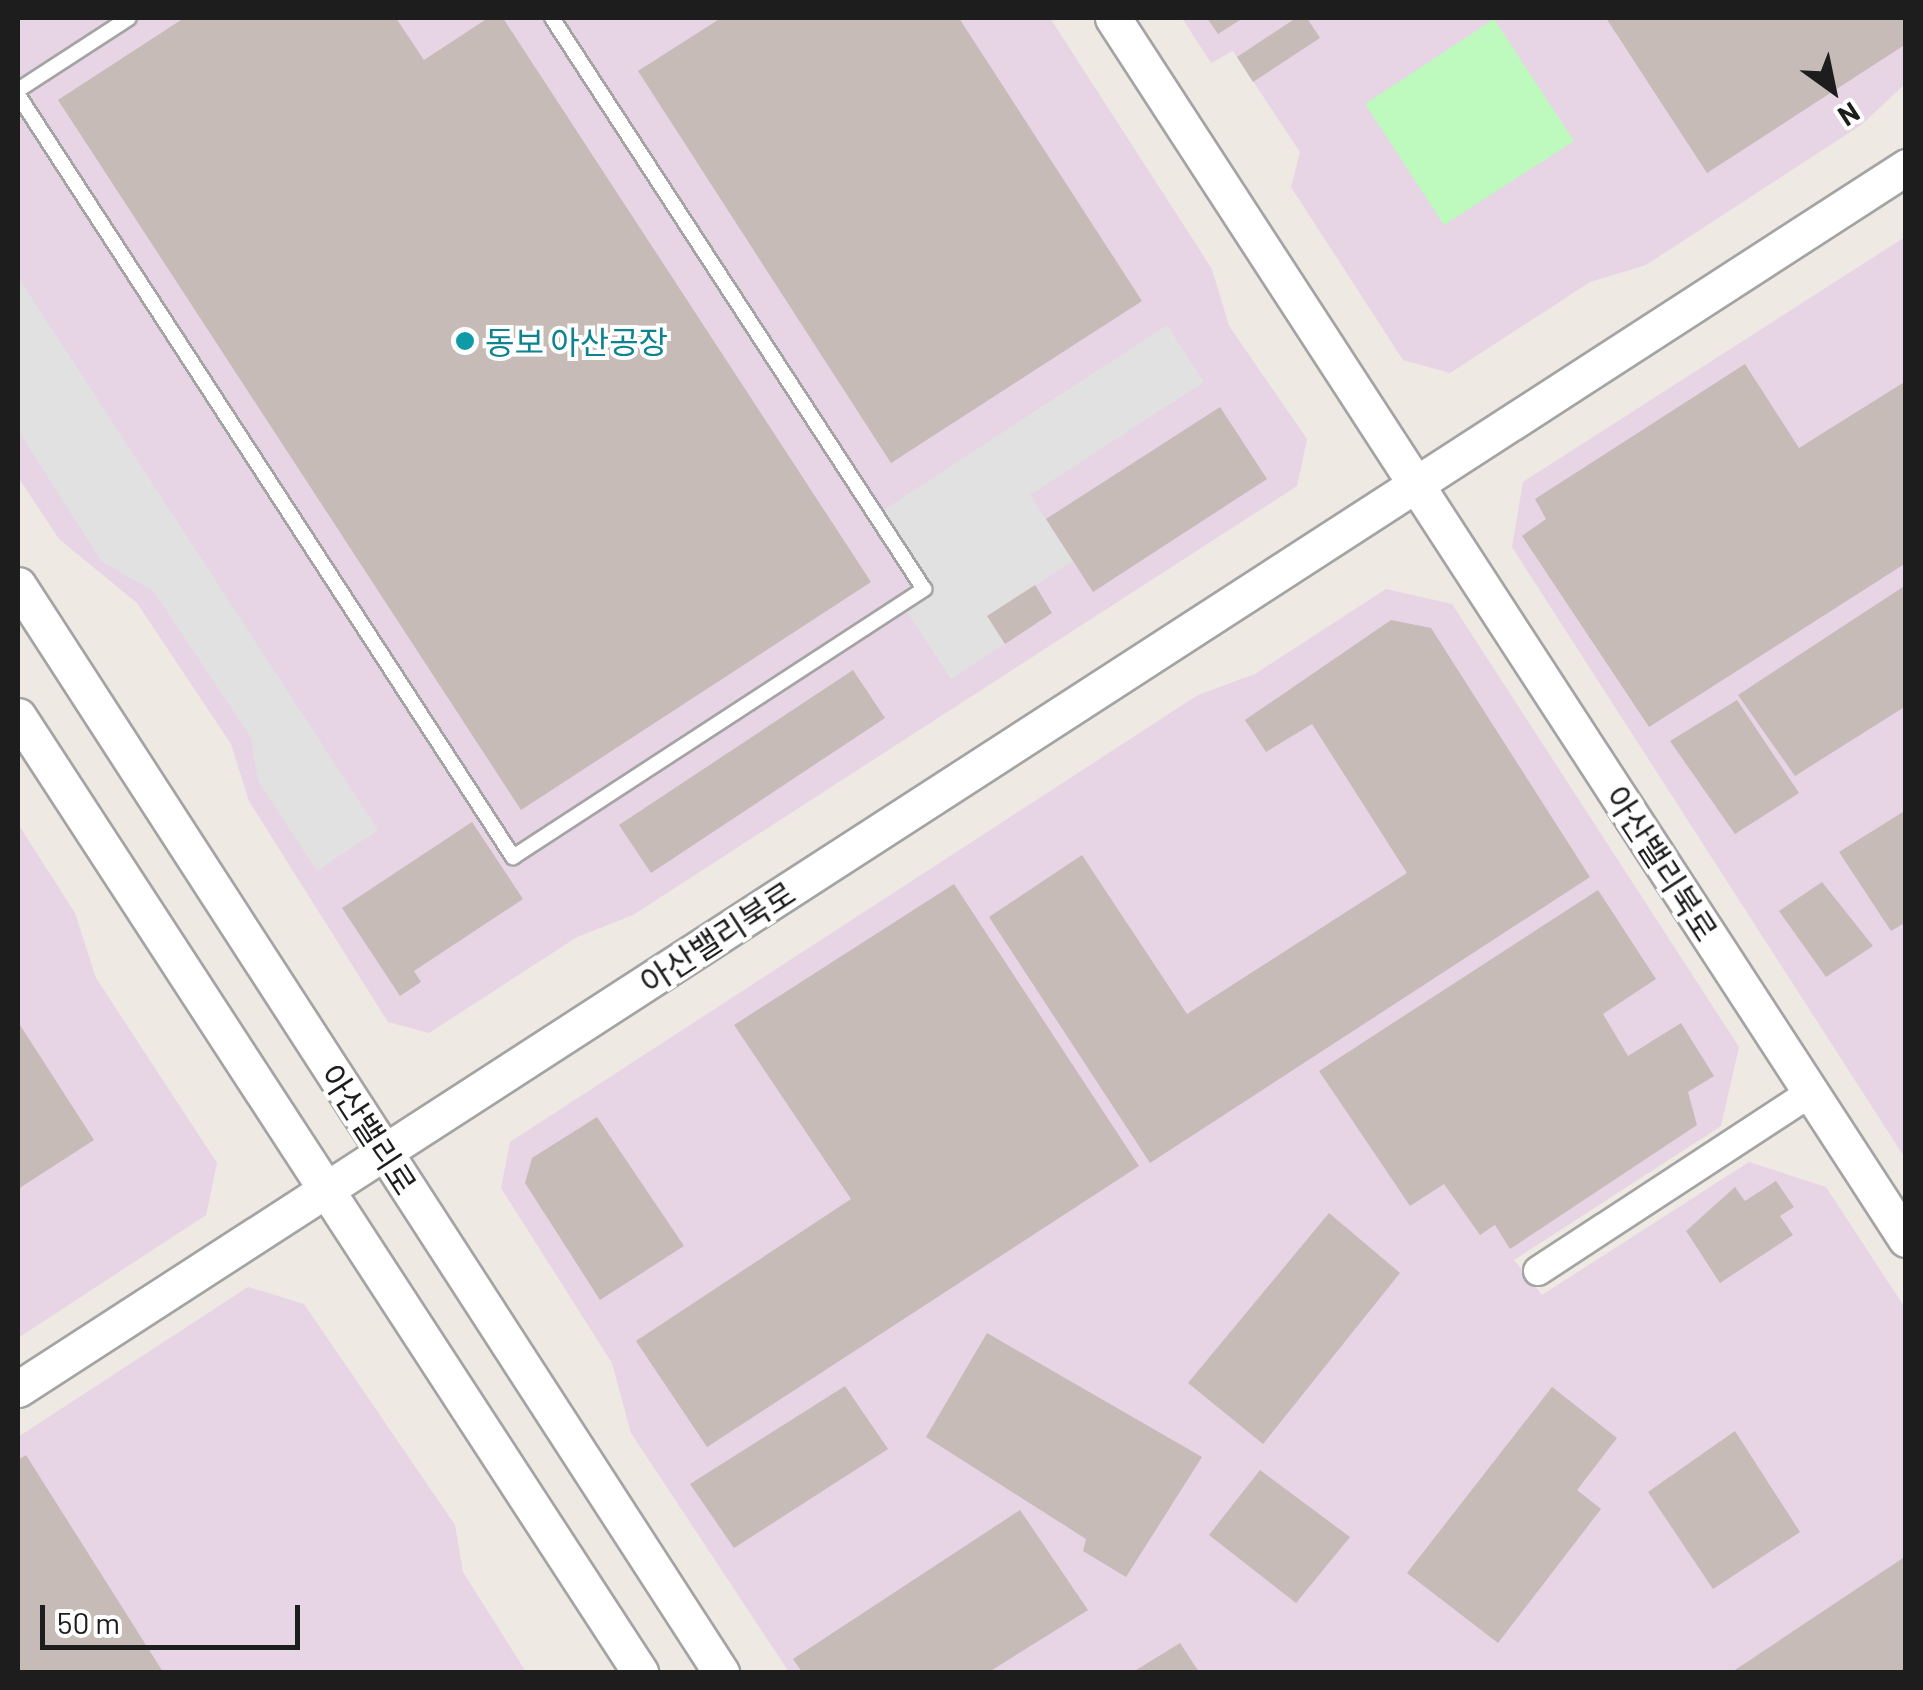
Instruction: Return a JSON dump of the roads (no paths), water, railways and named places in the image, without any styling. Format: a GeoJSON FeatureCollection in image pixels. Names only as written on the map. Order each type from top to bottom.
{"type":"FeatureCollection","features":[{"type":"Feature","properties":{"kind":"street"},"geometry":{"type":"LineString","coordinates":[[1113,18],[1418,487]]}},
{"type":"Feature","properties":{"kind":"street","name":"아산밸리북로"},"geometry":{"type":"LineString","coordinates":[[18,1389],[1418,487],[1906,167]]}},
{"type":"Feature","properties":{"kind":"street","name":"아산밸리북로"},"geometry":{"type":"LineString","coordinates":[[1418,487],[1906,1239]]}},
{"type":"Feature","properties":{"kind":"street","name":"아산밸리로"},"geometry":{"type":"LineString","coordinates":[[18,585],[721,1672]]}},
{"type":"Feature","properties":{"kind":"street","name":"아산밸리로"},"geometry":{"type":"LineString","coordinates":[[18,716],[640,1672]]}},
{"type":"Feature","properties":{"kind":"street"},"geometry":{"type":"LineString","coordinates":[[1538,1271],[1810,1092]]}},
{"type":"Feature","properties":{"kind":"lane"},"geometry":{"type":"LineString","coordinates":[[129,18],[18,92],[23,117],[514,857],[924,590],[552,18]]}},
{"type":"Feature","properties":{"kind":"place","name":"동보 아산공장"},"geometry":{"type":"Point","coordinates":[465,341]}}]}
